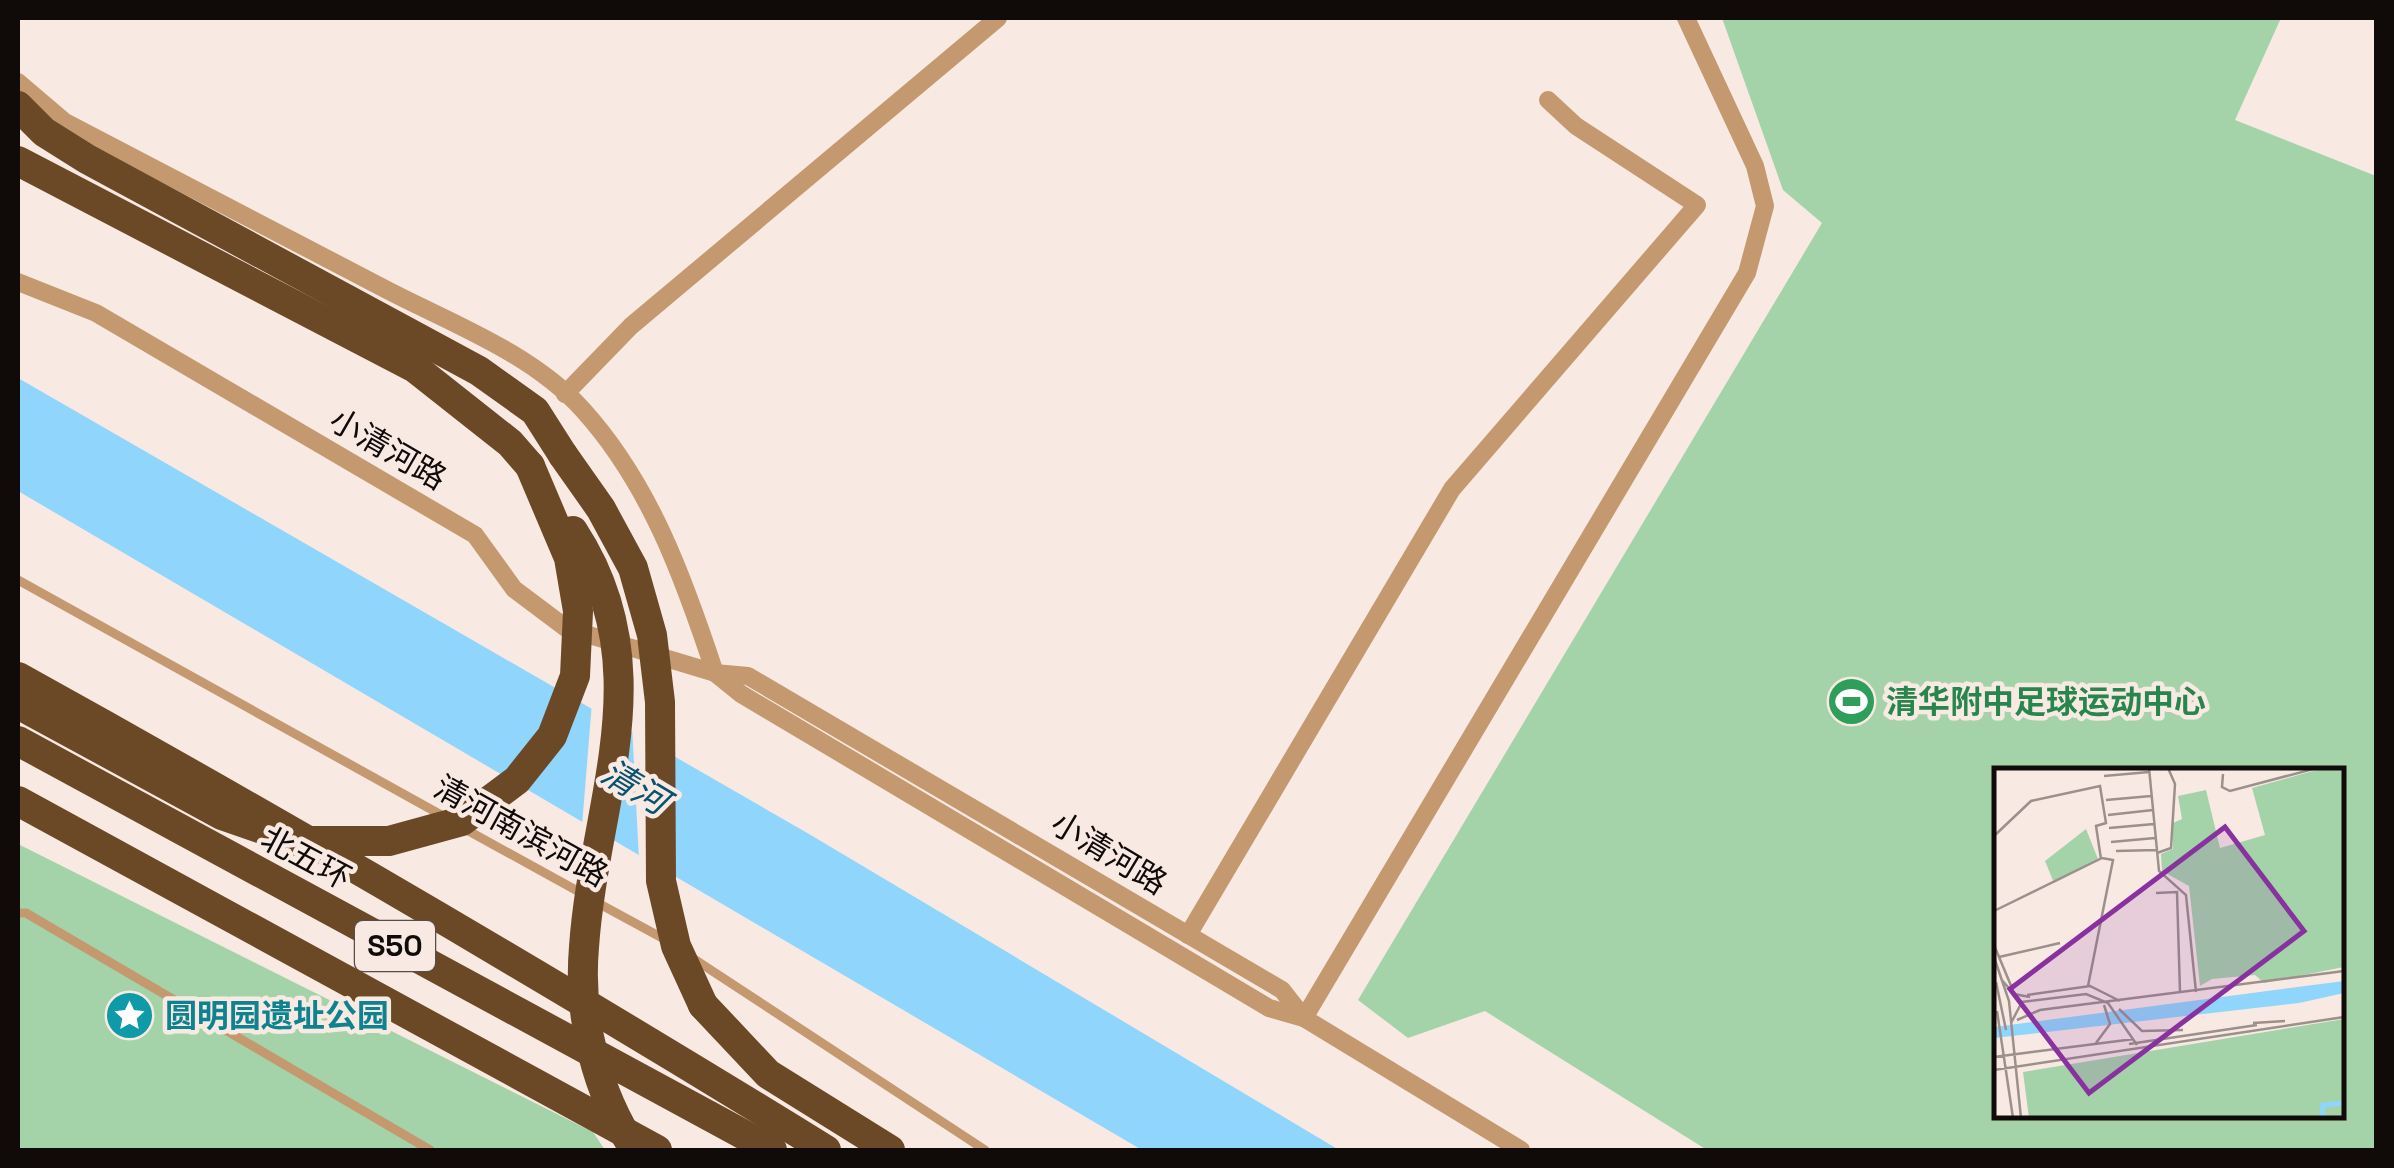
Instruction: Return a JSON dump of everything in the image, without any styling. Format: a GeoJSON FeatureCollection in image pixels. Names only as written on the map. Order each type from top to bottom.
{"type":"FeatureCollection","features":[{"type":"Feature","properties":{"kind":"highway"},"geometry":{"type":"LineString","coordinates":[[18,106],[44,132],[87,159],[479,371],[534,411],[601,509],[633,568],[652,636],[660,702],[661,881],[676,946],[703,1005],[768,1074],[890,1150]]}},
{"type":"Feature","properties":{"kind":"highway"},"geometry":{"type":"LineString","coordinates":[[18,161],[415,368],[510,442],[587,553],[612,623],[620,686],[616,750],[583,949],[585,998],[599,1081],[635,1150]]}},
{"type":"Feature","properties":{"kind":"highway"},"geometry":{"type":"LineString","coordinates":[[18,704],[222,815],[297,841],[389,841],[462,821],[517,780],[552,736],[575,676],[578,611],[569,558],[530,466]]}},
{"type":"Feature","properties":{"kind":"highway"},"geometry":{"type":"LineString","coordinates":[[18,677],[269,816],[826,1150]]}},
{"type":"Feature","properties":{"kind":"highway","name":"北五环"},"geometry":{"type":"LineString","coordinates":[[18,742],[772,1150]]}},
{"type":"Feature","properties":{"kind":"highway","name":"S50"},"geometry":{"type":"LineString","coordinates":[[18,801],[657,1150]]}},
{"type":"Feature","properties":{"kind":"highway"},"geometry":{"type":"LineString","coordinates":[[18,811],[196,898]]}},
{"type":"Feature","properties":{"kind":"street"},"geometry":{"type":"LineString","coordinates":[[566,394],[631,326],[998,18]]}},
{"type":"Feature","properties":{"kind":"street"},"geometry":{"type":"LineString","coordinates":[[1304,1018],[1747,273],[1764,206],[1754,166],[1686,18]]}},
{"type":"Feature","properties":{"kind":"street"},"geometry":{"type":"LineString","coordinates":[[18,82],[65,122],[507,352],[566,394],[611,444],[644,496],[682,574],[715,673]]}},
{"type":"Feature","properties":{"kind":"street"},"geometry":{"type":"LineString","coordinates":[[1188,935],[1452,489],[1697,205],[1576,126],[1548,100]]}},
{"type":"Feature","properties":{"kind":"street","name":"小清河路"},"geometry":{"type":"LineString","coordinates":[[18,282],[96,313],[476,535],[514,589],[566,628],[715,673],[748,676],[1282,990],[1304,1018]]}},
{"type":"Feature","properties":{"kind":"street","name":"小清河路"},"geometry":{"type":"LineString","coordinates":[[715,673],[741,694],[1270,1008],[1304,1018],[1521,1150]]}},
{"type":"Feature","properties":{"kind":"lane","name":"清河南滨河路"},"geometry":{"type":"LineString","coordinates":[[18,580],[664,940],[985,1150]]}},
{"type":"Feature","properties":{"kind":"lane"},"geometry":{"type":"LineString","coordinates":[[18,912],[26,913],[430,1150]]}},
{"type":"Feature","properties":{"kind":"green space"},"geometry":{"type":"Polygon","coordinates":[[[1722,18],[2281,18],[2235,120],[2376,176],[2376,1150],[1707,1150],[1485,1011],[1408,1038],[1358,1000],[1822,223],[1783,190],[1722,18]]]}},
{"type":"Feature","properties":{"kind":"green space","name":"圆明园遗址公园"},"geometry":{"type":"Polygon","coordinates":[[[18,844],[593,1132],[605,1150],[18,1150],[18,844]]]}},
{"type":"Feature","properties":{"kind":"water","name":"清河"},"geometry":{"type":"Polygon","coordinates":[[[18,378],[809,834],[1339,1150],[1142,1150],[18,491],[18,378]]]}},
{"type":"Feature","properties":{"kind":"pier"},"geometry":{"type":"Polygon","coordinates":[[[592,702],[615,716],[606,840],[582,826],[592,702]]]}},
{"type":"Feature","properties":{"kind":"pier"},"geometry":{"type":"Polygon","coordinates":[[[632,725],[657,740],[662,873],[639,859],[632,725]]]}},
{"type":"Feature","properties":{"kind":"place","name":"清华附中足球运动中心"},"geometry":{"type":"Point","coordinates":[1851,702]}},
{"type":"Feature","properties":{"kind":"place","name":"圆明园遗址公园"},"geometry":{"type":"Point","coordinates":[130,1016]}}]}
